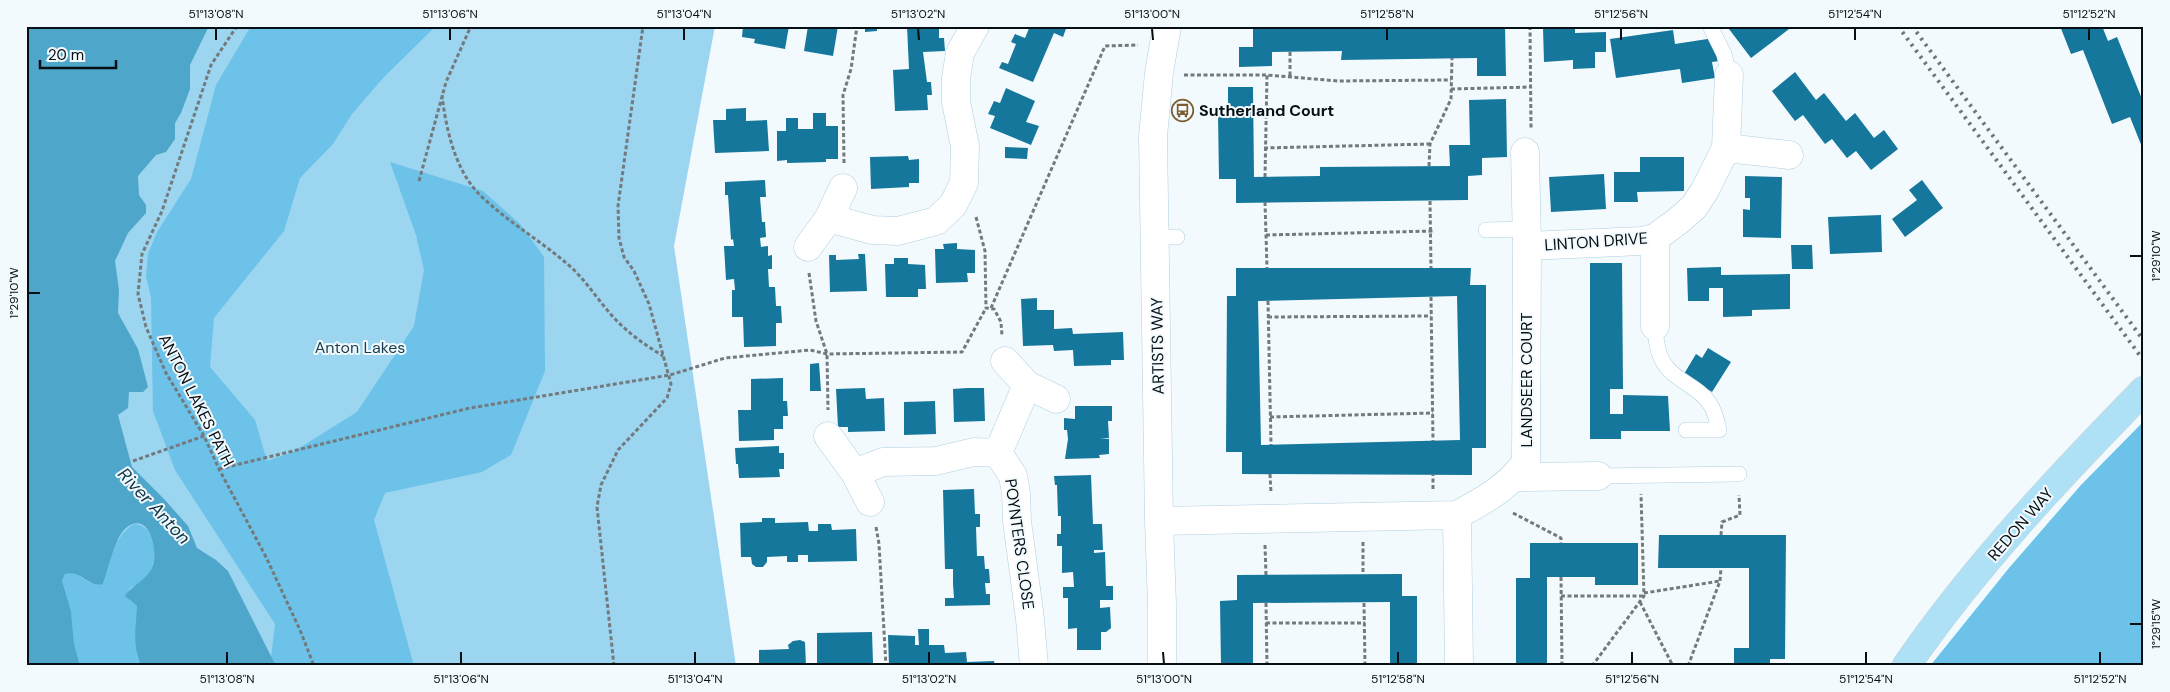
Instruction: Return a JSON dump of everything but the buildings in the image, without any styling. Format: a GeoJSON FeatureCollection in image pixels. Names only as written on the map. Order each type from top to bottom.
{"type":"FeatureCollection","features":[{"type":"Feature","properties":{"kind":"main road","name":"REDON WAY"},"geometry":{"type":"LineString","coordinates":[[1906,666],[1954,602],[2010,534],[2144,390]]}},
{"type":"Feature","properties":{"kind":"street"},"geometry":{"type":"LineString","coordinates":[[830,218],[872,230],[898,231],[936,221],[953,206],[964,183],[965,146],[956,102],[956,78],[960,53],[975,26]]}},
{"type":"Feature","properties":{"kind":"street","name":"ARTISTS WAY"},"geometry":{"type":"LineString","coordinates":[[1162,666],[1159,521],[1166,237],[1153,136],[1165,36]]}},
{"type":"Feature","properties":{"kind":"street","name":"LINTON DRIVE"},"geometry":{"type":"LineString","coordinates":[[1526,237],[1642,241],[1655,238],[1694,207],[1705,190],[1726,148],[1729,75]]}},
{"type":"Feature","properties":{"kind":"street"},"geometry":{"type":"LineString","coordinates":[[1726,148],[1789,155]]}},
{"type":"Feature","properties":{"kind":"street","name":"LANDSEER COURT"},"geometry":{"type":"LineString","coordinates":[[1516,477],[1526,462],[1525,152]]}},
{"type":"Feature","properties":{"kind":"street"},"geometry":{"type":"LineString","coordinates":[[808,247],[830,218],[843,188]]}},
{"type":"Feature","properties":{"kind":"street"},"geometry":{"type":"LineString","coordinates":[[1655,238],[1655,326]]}},
{"type":"Feature","properties":{"kind":"street"},"geometry":{"type":"LineString","coordinates":[[1005,361],[1027,385],[1056,399]]}},
{"type":"Feature","properties":{"kind":"street"},"geometry":{"type":"LineString","coordinates":[[855,473],[883,462],[936,461],[974,452],[998,453],[1027,385]]}},
{"type":"Feature","properties":{"kind":"street"},"geometry":{"type":"LineString","coordinates":[[828,436],[855,473],[870,502]]}},
{"type":"Feature","properties":{"kind":"street","name":"POYNTERS CLOSE"},"geometry":{"type":"LineString","coordinates":[[998,453],[1013,476],[1016,493],[1017,521],[1030,619],[1034,666]]}},
{"type":"Feature","properties":{"kind":"street"},"geometry":{"type":"LineString","coordinates":[[1159,521],[1457,515],[1516,477],[1598,476]]}},
{"type":"Feature","properties":{"kind":"street"},"geometry":{"type":"LineString","coordinates":[[1457,515],[1459,666]]}},
{"type":"Feature","properties":{"kind":"lane"},"geometry":{"type":"LineString","coordinates":[[1710,26],[1724,54],[1729,75]]}},
{"type":"Feature","properties":{"kind":"lane"},"geometry":{"type":"LineString","coordinates":[[1486,230],[1526,237]]}},
{"type":"Feature","properties":{"kind":"lane"},"geometry":{"type":"LineString","coordinates":[[1655,326],[1658,350],[1662,361],[1678,379],[1702,394],[1711,404],[1719,430],[1686,430]]}},
{"type":"Feature","properties":{"kind":"lane"},"geometry":{"type":"LineString","coordinates":[[1598,476],[1739,474]]}},
{"type":"Feature","properties":{"kind":"path","name":"ANTON LAKES PATH"},"geometry":{"type":"LineString","coordinates":[[237,26],[211,65],[162,211],[142,254],[138,294],[146,327],[166,373],[204,436],[219,470],[266,557],[314,666]]}},
{"type":"Feature","properties":{"kind":"path"},"geometry":{"type":"LineString","coordinates":[[419,181],[442,95],[454,62],[472,26]]}},
{"type":"Feature","properties":{"kind":"path"},"geometry":{"type":"LineString","coordinates":[[614,666],[597,507],[604,478],[618,450],[667,398],[671,384],[649,304],[634,271],[624,257],[619,238],[618,206],[643,26]]}},
{"type":"Feature","properties":{"kind":"path"},"geometry":{"type":"LineString","coordinates":[[843,188],[845,150],[843,95],[851,68],[857,26]]}},
{"type":"Feature","properties":{"kind":"path"},"geometry":{"type":"LineString","coordinates":[[1525,152],[1531,143],[1530,26]]}},
{"type":"Feature","properties":{"kind":"path"},"geometry":{"type":"LineString","coordinates":[[219,470],[470,408],[670,375],[725,358],[810,350],[827,354],[962,352],[988,308],[1105,46],[1165,36]]}},
{"type":"Feature","properties":{"kind":"path"},"geometry":{"type":"LineString","coordinates":[[1290,52],[1290,77]]}},
{"type":"Feature","properties":{"kind":"path"},"geometry":{"type":"LineString","coordinates":[[1429,166],[1430,144],[1451,99],[1452,58]]}},
{"type":"Feature","properties":{"kind":"path"},"geometry":{"type":"LineString","coordinates":[[1159,76],[1266,74],[1338,81],[1451,80]]}},
{"type":"Feature","properties":{"kind":"path"},"geometry":{"type":"LineString","coordinates":[[1264,177],[1266,74]]}},
{"type":"Feature","properties":{"kind":"path"},"geometry":{"type":"LineString","coordinates":[[1451,89],[1532,87]]}},
{"type":"Feature","properties":{"kind":"path"},"geometry":{"type":"LineString","coordinates":[[442,95],[445,123],[454,148],[466,176],[480,196],[559,257],[575,271],[617,321],[635,338],[664,357]]}},
{"type":"Feature","properties":{"kind":"path"},"geometry":{"type":"LineString","coordinates":[[1264,148],[1430,144]]}},
{"type":"Feature","properties":{"kind":"path"},"geometry":{"type":"LineString","coordinates":[[964,183],[977,219],[985,251],[988,308]]}},
{"type":"Feature","properties":{"kind":"path"},"geometry":{"type":"LineString","coordinates":[[1430,201],[1432,232],[1430,268]]}},
{"type":"Feature","properties":{"kind":"path"},"geometry":{"type":"LineString","coordinates":[[1265,202],[1267,268]]}},
{"type":"Feature","properties":{"kind":"path"},"geometry":{"type":"LineString","coordinates":[[1266,235],[1432,232]]}},
{"type":"Feature","properties":{"kind":"path"},"geometry":{"type":"LineString","coordinates":[[808,247],[814,305],[827,354],[828,436]]}},
{"type":"Feature","properties":{"kind":"path"},"geometry":{"type":"LineString","coordinates":[[1431,297],[1433,441]]}},
{"type":"Feature","properties":{"kind":"path"},"geometry":{"type":"LineString","coordinates":[[1268,301],[1271,445]]}},
{"type":"Feature","properties":{"kind":"path"},"geometry":{"type":"LineString","coordinates":[[988,308],[994,308],[1001,322],[1002,350],[1005,361]]}},
{"type":"Feature","properties":{"kind":"path"},"geometry":{"type":"LineString","coordinates":[[1268,317],[1431,316]]}},
{"type":"Feature","properties":{"kind":"path"},"geometry":{"type":"LineString","coordinates":[[1270,417],[1433,413]]}},
{"type":"Feature","properties":{"kind":"path"},"geometry":{"type":"LineString","coordinates":[[133,461],[204,436]]}},
{"type":"Feature","properties":{"kind":"path"},"geometry":{"type":"LineString","coordinates":[[1721,535],[1722,522],[1740,515],[1739,474]]}},
{"type":"Feature","properties":{"kind":"path"},"geometry":{"type":"LineString","coordinates":[[1592,666],[1644,595],[1641,475]]}},
{"type":"Feature","properties":{"kind":"path"},"geometry":{"type":"LineString","coordinates":[[1486,498],[1561,538],[1561,543]]}},
{"type":"Feature","properties":{"kind":"path"},"geometry":{"type":"LineString","coordinates":[[870,502],[879,544],[886,666]]}},
{"type":"Feature","properties":{"kind":"path"},"geometry":{"type":"LineString","coordinates":[[1688,666],[1720,581],[1721,568]]}},
{"type":"Feature","properties":{"kind":"path"},"geometry":{"type":"LineString","coordinates":[[1561,577],[1562,666]]}},
{"type":"Feature","properties":{"kind":"path"},"geometry":{"type":"LineString","coordinates":[[1561,596],[1644,595],[1720,581]]}},
{"type":"Feature","properties":{"kind":"path"},"geometry":{"type":"LineString","coordinates":[[1640,602],[1674,666]]}},
{"type":"Feature","properties":{"kind":"path"},"geometry":{"type":"LineString","coordinates":[[1266,603],[1267,666]]}},
{"type":"Feature","properties":{"kind":"path"},"geometry":{"type":"LineString","coordinates":[[1364,603],[1365,666]]}},
{"type":"Feature","properties":{"kind":"path"},"geometry":{"type":"LineString","coordinates":[[1266,623],[1365,623]]}},
{"type":"Feature","properties":{"kind":"green space","name":"Anton Lakes"},"geometry":{"type":"Polygon","coordinates":[[[26,26],[715,26],[674,246],[736,666],[26,666],[26,26]]]}},
{"type":"Feature","properties":{"kind":"shaded area"},"geometry":{"type":"Polygon","coordinates":[[[251,26],[436,26],[384,77],[352,114],[333,144],[300,178],[284,231],[214,318],[210,367],[255,420],[267,461],[293,452],[357,412],[414,326],[424,270],[416,235],[390,162],[483,191],[520,224],[544,257],[545,371],[511,455],[482,472],[385,493],[374,520],[414,666],[270,666],[275,624],[175,470],[153,411],[151,298],[146,276],[148,254],[157,232],[191,179],[216,85],[251,26]]]}},
{"type":"Feature","properties":{"kind":"shaded area"},"geometry":{"type":"Polygon","coordinates":[[[2144,421],[2144,666],[1930,666],[2009,568],[2081,485],[2144,421]]]}},
{"type":"Feature","properties":{"kind":"shaded area"},"geometry":{"type":"Polygon","coordinates":[[[134,524],[142,526],[147,530],[154,544],[152,568],[142,581],[129,589],[130,601],[137,605],[137,656],[141,666],[80,666],[74,643],[71,611],[62,582],[65,574],[73,573],[91,583],[103,584],[117,542],[127,529],[134,524]]]}},
{"type":"Feature","properties":{"kind":"water","name":"River Anton"},"geometry":{"type":"Polygon","coordinates":[[[26,26],[209,26],[190,65],[190,89],[175,123],[175,139],[166,152],[156,155],[138,176],[139,195],[146,205],[146,213],[128,233],[115,261],[119,290],[118,313],[138,349],[148,387],[143,392],[129,392],[128,408],[118,415],[132,467],[188,526],[197,548],[216,560],[228,571],[276,666],[141,666],[136,650],[137,606],[125,596],[151,570],[154,550],[153,542],[146,528],[141,524],[134,524],[122,532],[112,554],[103,584],[98,585],[71,573],[65,574],[62,581],[71,611],[74,643],[80,666],[26,666],[26,26]]]}},
{"type":"Feature","properties":{"kind":"railway"},"geometry":{"type":"LineString","coordinates":[[1898,26],[2144,361]]}},
{"type":"Feature","properties":{"kind":"railway"},"geometry":{"type":"LineString","coordinates":[[1912,26],[2144,341]]}},
{"type":"Feature","properties":{"kind":"place","name":"Sutherland Court"},"geometry":{"type":"Point","coordinates":[1183,110]}}]}
